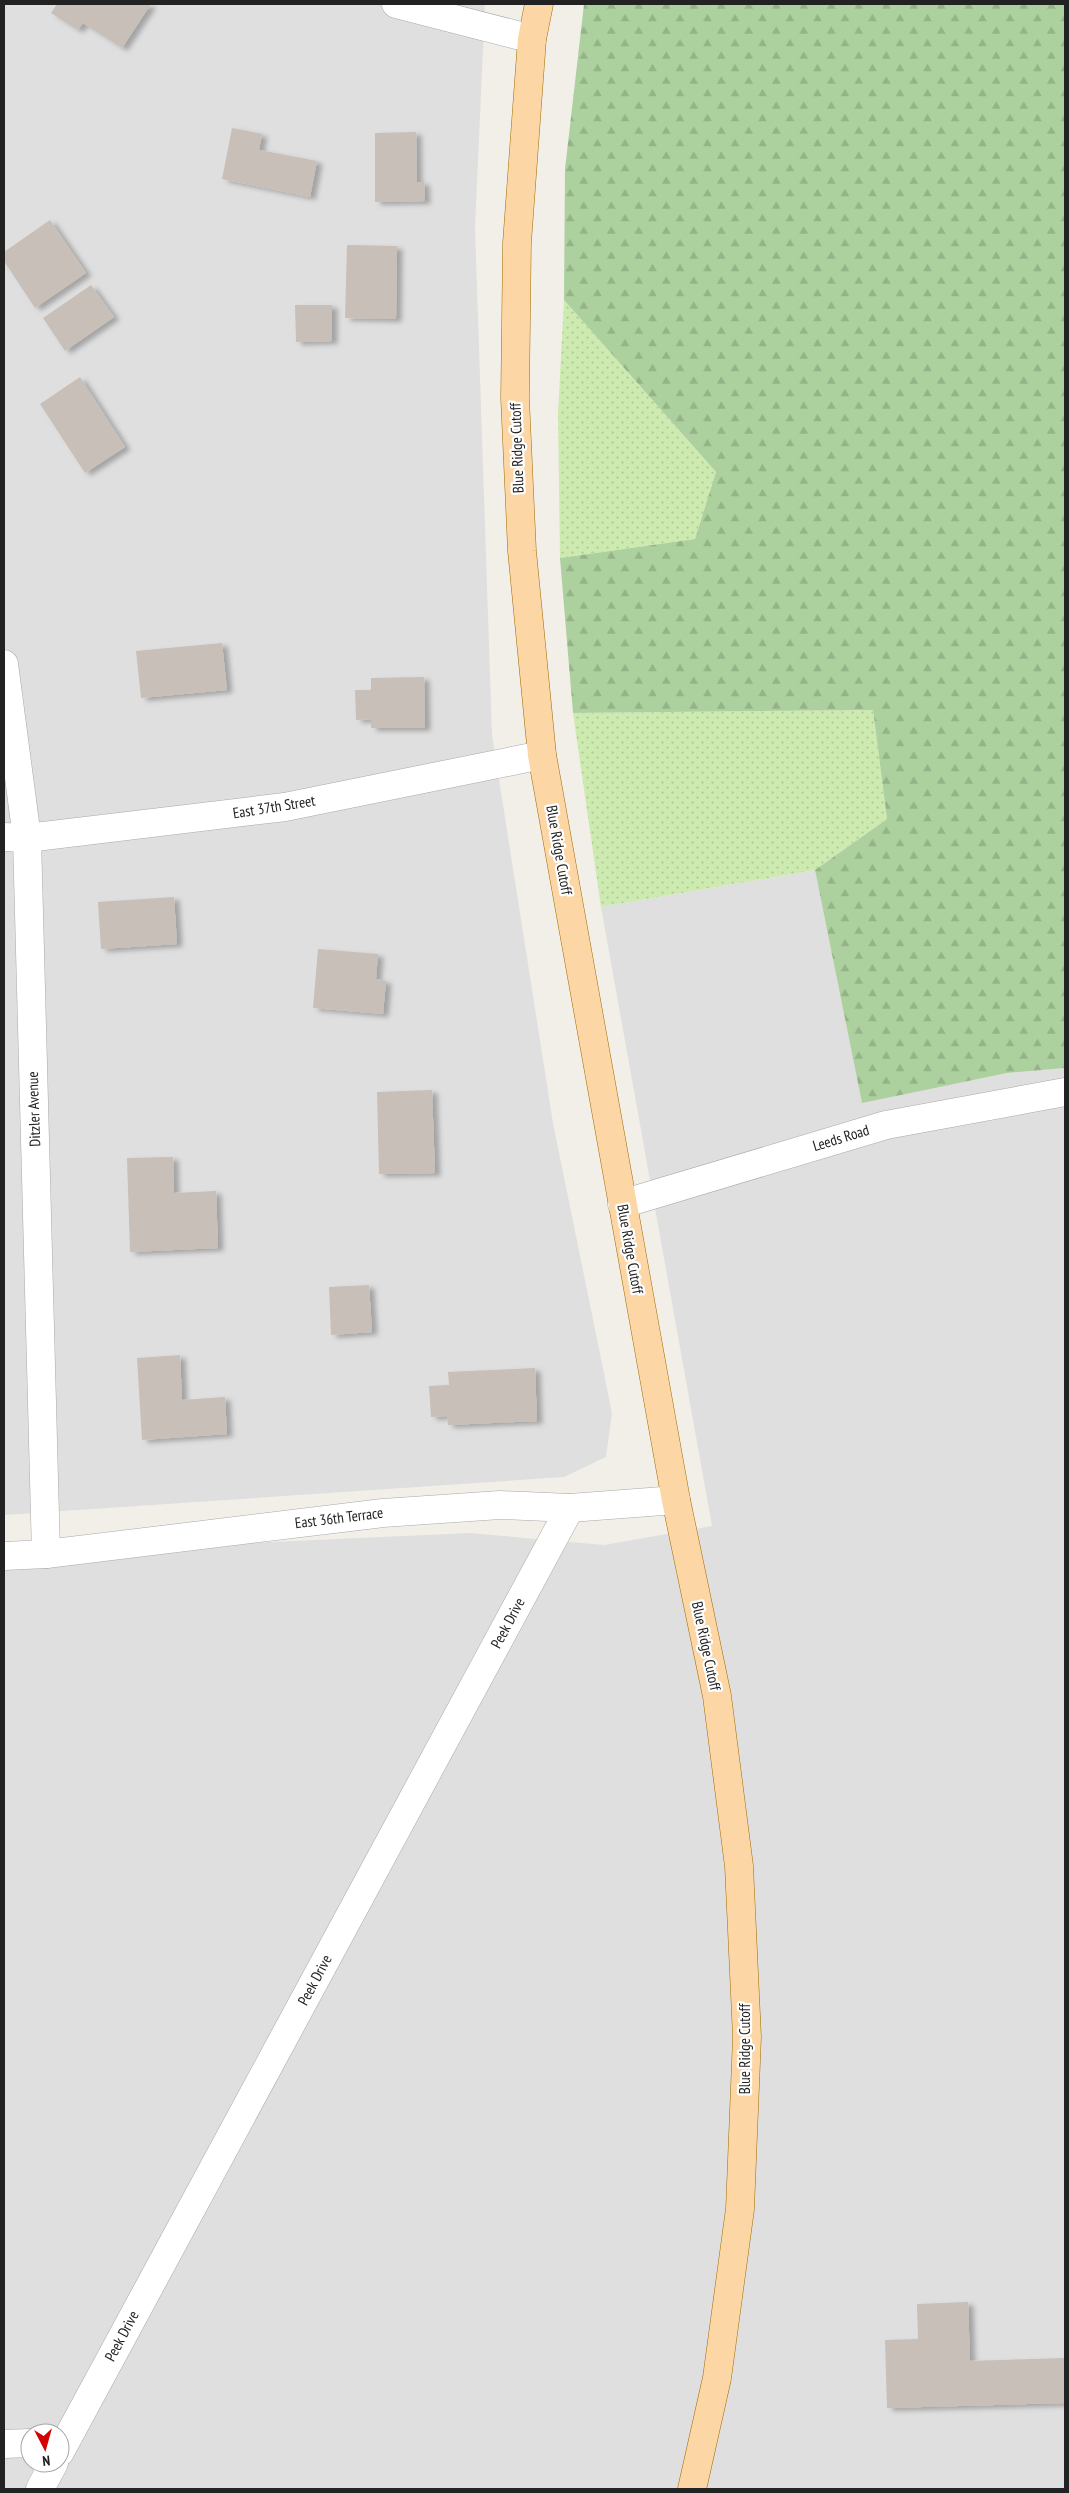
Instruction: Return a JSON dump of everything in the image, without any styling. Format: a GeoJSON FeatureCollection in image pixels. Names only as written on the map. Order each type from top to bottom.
{"type":"FeatureCollection","features":[{"type":"Feature","properties":{"kind":"main road","name":"Blue Ridge Cutoff"},"geometry":{"type":"LineString","coordinates":[[539,4],[532,39],[517,244],[515,398],[522,551],[542,755],[676,1500],[716,1696],[738,1856],[747,2037],[740,2209],[718,2378],[692,2489]]}},
{"type":"Feature","properties":{"kind":"street"},"geometry":{"type":"LineString","coordinates":[[396,4],[532,39]]}},
{"type":"Feature","properties":{"kind":"street","name":"Ditzler Avenue"},"geometry":{"type":"LineString","coordinates":[[4,664],[15,838],[46,1554]]}},
{"type":"Feature","properties":{"kind":"street","name":"East 37th Street"},"geometry":{"type":"LineString","coordinates":[[15,838],[285,807],[542,755]]}},
{"type":"Feature","properties":{"kind":"street","name":"Leeds Road"},"geometry":{"type":"LineString","coordinates":[[622,1204],[886,1125],[1065,1092]]}},
{"type":"Feature","properties":{"kind":"street","name":"East 36th Terrace"},"geometry":{"type":"LineString","coordinates":[[4,1556],[46,1554],[383,1513],[500,1505],[570,1508],[676,1500]]}},
{"type":"Feature","properties":{"kind":"street","name":"Peek Drive"},"geometry":{"type":"LineString","coordinates":[[70,2431],[570,1508]]}},
{"type":"Feature","properties":{"kind":"street"},"geometry":{"type":"LineString","coordinates":[[4,2444],[20,2443]]}},
{"type":"Feature","properties":{"kind":"street","name":"Peek Drive"},"geometry":{"type":"LineString","coordinates":[[40,2489],[48,2473]]}},
{"type":"Feature","properties":{"kind":"shaded area"},"geometry":{"type":"Polygon","coordinates":[[[4,4],[485,4],[475,228],[492,735],[553,1123],[612,1413],[606,1457],[564,1477],[4,1515],[4,4]]]}},
{"type":"Feature","properties":{"kind":"shaded area"},"geometry":{"type":"Polygon","coordinates":[[[815,870],[862,1102],[1007,1073],[1065,1068],[1065,2489],[4,2489],[4,1554],[470,1533],[604,1545],[712,1526],[601,907],[815,870]]]}},
{"type":"Feature","properties":{"kind":"green space"},"geometry":{"type":"Polygon","coordinates":[[[584,4],[1065,4],[1065,1068],[1007,1073],[862,1103],[815,870],[887,819],[873,710],[573,713],[560,558],[695,539],[716,472],[564,300],[565,169],[584,4]]]}},
{"type":"Feature","properties":{"kind":"green space"},"geometry":{"type":"Polygon","coordinates":[[[564,300],[716,472],[695,539],[560,558],[558,414],[564,300]]]}},
{"type":"Feature","properties":{"kind":"green space"},"geometry":{"type":"Polygon","coordinates":[[[873,710],[887,819],[815,870],[601,907],[573,713],[873,710]]]}},
{"type":"Feature","properties":{"kind":"building"},"geometry":{"type":"Polygon","coordinates":[[[57,4],[151,4],[122,48],[83,23],[78,30],[51,13],[57,4]]]}},
{"type":"Feature","properties":{"kind":"building"},"geometry":{"type":"Polygon","coordinates":[[[232,128],[262,134],[259,150],[317,161],[310,197],[222,179],[232,128]]]}},
{"type":"Feature","properties":{"kind":"building"},"geometry":{"type":"Polygon","coordinates":[[[416,132],[417,182],[424,182],[425,201],[375,202],[375,133],[416,132]]]}},
{"type":"Feature","properties":{"kind":"building"},"geometry":{"type":"Polygon","coordinates":[[[50,220],[86,273],[35,308],[4,261],[4,252],[50,220]]]}},
{"type":"Feature","properties":{"kind":"building"},"geometry":{"type":"Polygon","coordinates":[[[347,245],[397,246],[396,319],[345,318],[347,245]]]}},
{"type":"Feature","properties":{"kind":"building"},"geometry":{"type":"Polygon","coordinates":[[[91,285],[114,317],[65,351],[43,318],[91,285]]]}},
{"type":"Feature","properties":{"kind":"building"},"geometry":{"type":"Polygon","coordinates":[[[295,305],[332,305],[332,341],[296,342],[295,305]]]}},
{"type":"Feature","properties":{"kind":"building"},"geometry":{"type":"Polygon","coordinates":[[[80,377],[125,447],[85,473],[40,404],[80,377]]]}},
{"type":"Feature","properties":{"kind":"building"},"geometry":{"type":"Polygon","coordinates":[[[222,643],[227,690],[141,698],[136,651],[222,643]]]}},
{"type":"Feature","properties":{"kind":"building"},"geometry":{"type":"Polygon","coordinates":[[[424,677],[425,728],[371,728],[371,719],[356,720],[355,690],[371,690],[371,678],[424,677]]]}},
{"type":"Feature","properties":{"kind":"building"},"geometry":{"type":"Polygon","coordinates":[[[174,897],[177,944],[101,949],[98,902],[174,897]]]}},
{"type":"Feature","properties":{"kind":"building"},"geometry":{"type":"Polygon","coordinates":[[[318,949],[378,954],[376,979],[386,981],[383,1014],[313,1008],[318,949]]]}},
{"type":"Feature","properties":{"kind":"building"},"geometry":{"type":"Polygon","coordinates":[[[432,1090],[435,1173],[379,1174],[377,1092],[432,1090]]]}},
{"type":"Feature","properties":{"kind":"building"},"geometry":{"type":"Polygon","coordinates":[[[173,1157],[174,1193],[216,1191],[218,1248],[130,1252],[127,1158],[173,1157]]]}},
{"type":"Feature","properties":{"kind":"building"},"geometry":{"type":"Polygon","coordinates":[[[369,1285],[372,1332],[331,1335],[329,1287],[369,1285]]]}},
{"type":"Feature","properties":{"kind":"building"},"geometry":{"type":"Polygon","coordinates":[[[180,1355],[182,1400],[225,1397],[227,1434],[142,1440],[137,1358],[180,1355]]]}},
{"type":"Feature","properties":{"kind":"building"},"geometry":{"type":"Polygon","coordinates":[[[535,1368],[537,1421],[448,1425],[447,1416],[431,1417],[429,1386],[449,1385],[448,1372],[535,1368]]]}},
{"type":"Feature","properties":{"kind":"building"},"geometry":{"type":"Polygon","coordinates":[[[968,2302],[970,2361],[1065,2358],[1065,2403],[887,2408],[885,2340],[918,2339],[917,2304],[968,2302]]]}}]}
